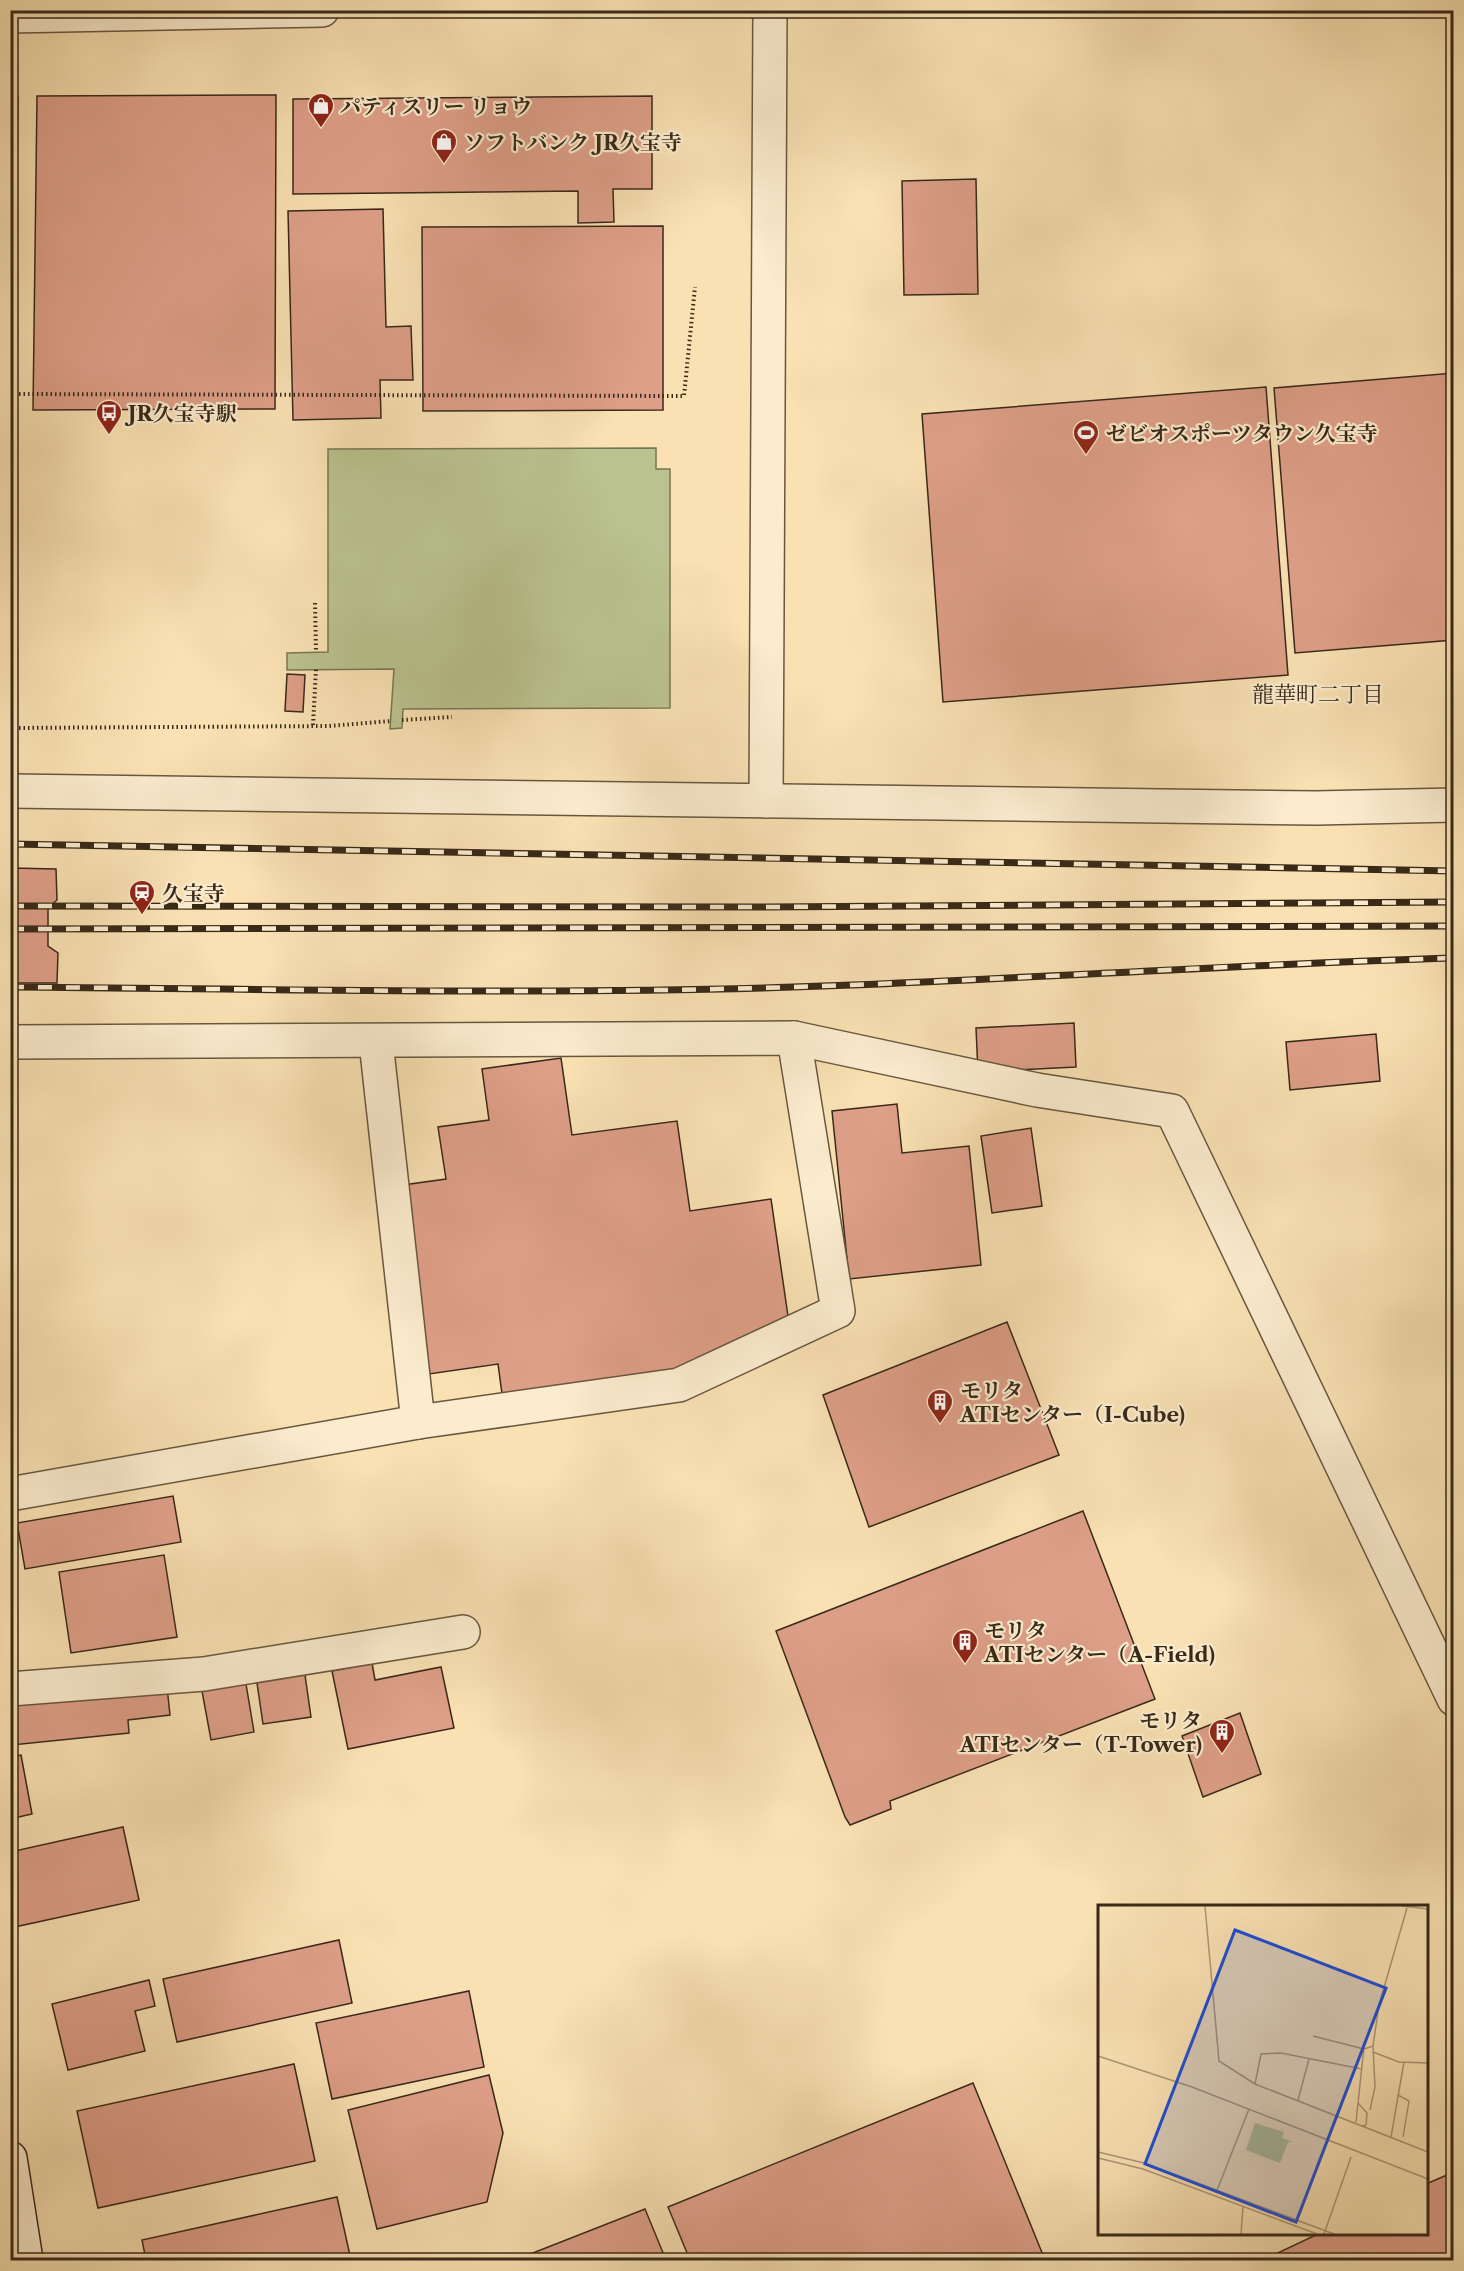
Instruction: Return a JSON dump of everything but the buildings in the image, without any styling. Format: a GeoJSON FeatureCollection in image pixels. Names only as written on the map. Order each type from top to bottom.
{"type":"FeatureCollection","features":[{"type":"Feature","properties":{"kind":"street"},"geometry":{"type":"LineString","coordinates":[[10,16],[322,10]]}},
{"type":"Feature","properties":{"kind":"street"},"geometry":{"type":"LineString","coordinates":[[766,801],[770,10]]}},
{"type":"Feature","properties":{"kind":"street"},"geometry":{"type":"LineString","coordinates":[[10,790],[1316,808],[1454,805]]}},
{"type":"Feature","properties":{"kind":"street"},"geometry":{"type":"LineString","coordinates":[[10,1494],[418,1422],[679,1384],[838,1311],[794,1038]]}},
{"type":"Feature","properties":{"kind":"street"},"geometry":{"type":"LineString","coordinates":[[10,1042],[376,1042],[794,1038],[1037,1090],[1172,1111],[1454,1699]]}},
{"type":"Feature","properties":{"kind":"street"},"geometry":{"type":"LineString","coordinates":[[376,1042],[418,1422]]}},
{"type":"Feature","properties":{"kind":"street"},"geometry":{"type":"LineString","coordinates":[[10,1689],[204,1674],[463,1632]]}},
{"type":"Feature","properties":{"kind":"street"},"geometry":{"type":"LineString","coordinates":[[10,2158],[26,2260]]}},
{"type":"Feature","properties":{"kind":"path"},"geometry":{"type":"LineString","coordinates":[[10,394],[684,396],[695,286]]}},
{"type":"Feature","properties":{"kind":"path"},"geometry":{"type":"LineString","coordinates":[[315,603],[316,652]]}},
{"type":"Feature","properties":{"kind":"path"},"geometry":{"type":"LineString","coordinates":[[313,726],[316,669]]}},
{"type":"Feature","properties":{"kind":"path"},"geometry":{"type":"LineString","coordinates":[[402,720],[452,717]]}},
{"type":"Feature","properties":{"kind":"path"},"geometry":{"type":"LineString","coordinates":[[10,728],[329,726],[391,721]]}},
{"type":"Feature","properties":{"kind":"green space"},"geometry":{"type":"Polygon","coordinates":[[[656,448],[656,469],[670,469],[670,708],[403,709],[402,728],[390,729],[394,669],[287,670],[287,653],[328,652],[328,449],[656,448]]]}},
{"type":"Feature","properties":{"kind":"railway"},"geometry":{"type":"LineString","coordinates":[[10,844],[1454,871]]}},
{"type":"Feature","properties":{"kind":"railway"},"geometry":{"type":"LineString","coordinates":[[10,906],[766,907],[1454,902]]}},
{"type":"Feature","properties":{"kind":"railway"},"geometry":{"type":"LineString","coordinates":[[10,929],[1454,926]]}},
{"type":"Feature","properties":{"kind":"railway"},"geometry":{"type":"LineString","coordinates":[[10,987],[431,991],[747,988],[1454,958]]}},
{"type":"Feature","properties":{"kind":"place","name":"パティスリー リョウ"},"geometry":{"type":"Point","coordinates":[321,129]}},
{"type":"Feature","properties":{"kind":"place","name":"ソフトバンク JR久宝寺"},"geometry":{"type":"Point","coordinates":[444,165]}},
{"type":"Feature","properties":{"kind":"place","name":"JR久宝寺駅"},"geometry":{"type":"Point","coordinates":[109,436]}},
{"type":"Feature","properties":{"kind":"place","name":"ゼビオスポーツタウン久宝寺"},"geometry":{"type":"Point","coordinates":[1086,456]}},
{"type":"Feature","properties":{"kind":"place","name":"久宝寺"},"geometry":{"type":"Point","coordinates":[142,916]}},
{"type":"Feature","properties":{"kind":"place","name":"モリタ ATIセンター（I-Cube)"},"geometry":{"type":"Point","coordinates":[940,1425]}},
{"type":"Feature","properties":{"kind":"place","name":"モリタ ATIセンター（A-Field)"},"geometry":{"type":"Point","coordinates":[965,1665]}},
{"type":"Feature","properties":{"kind":"place","name":"モリタ ATIセンター（T-Tower)"},"geometry":{"type":"Point","coordinates":[1222,1755]}},
{"type":"Feature","properties":{"kind":"district","name":"龍華町二丁目"},"geometry":{"type":"Point","coordinates":[1318,694]}}]}
